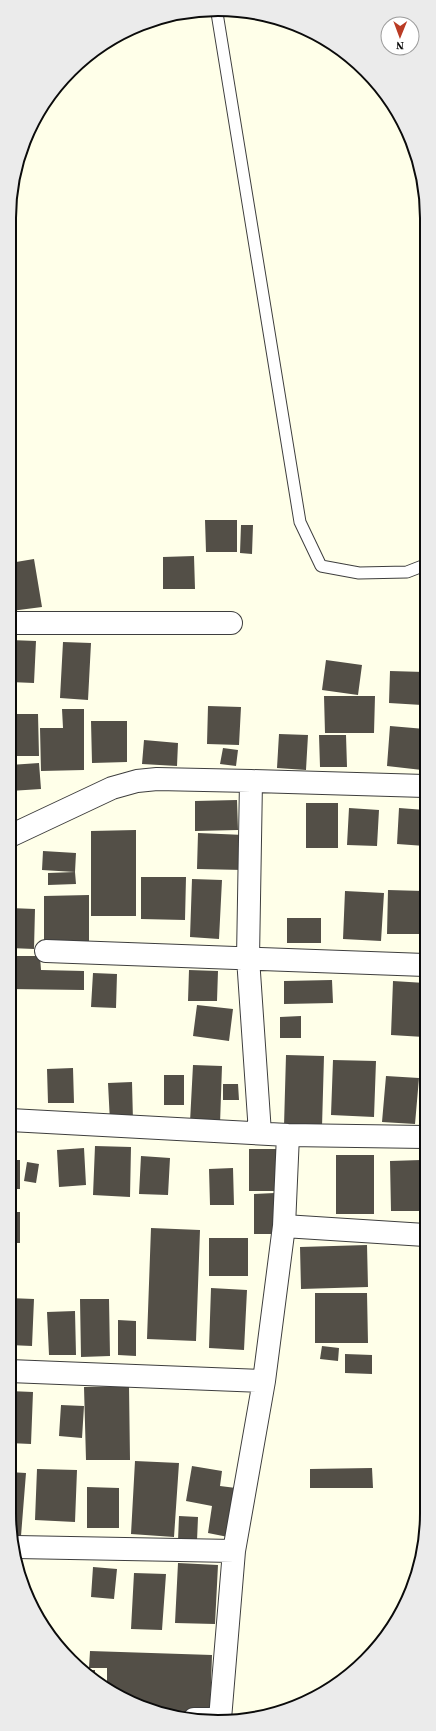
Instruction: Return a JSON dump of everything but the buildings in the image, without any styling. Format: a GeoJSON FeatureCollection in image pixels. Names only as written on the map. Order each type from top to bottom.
{"type":"FeatureCollection","features":[{"type":"Feature","properties":{"kind":"street"},"geometry":{"type":"LineString","coordinates":[[16,623],[231,623]]}},
{"type":"Feature","properties":{"kind":"street"},"geometry":{"type":"LineString","coordinates":[[16,833],[112,788],[137,781],[157,779],[420,786]]}},
{"type":"Feature","properties":{"kind":"street"},"geometry":{"type":"LineString","coordinates":[[251,781],[248,958],[260,1133]]}},
{"type":"Feature","properties":{"kind":"street"},"geometry":{"type":"LineString","coordinates":[[46,951],[420,965]]}},
{"type":"Feature","properties":{"kind":"street"},"geometry":{"type":"LineString","coordinates":[[16,1120],[288,1135],[420,1137]]}},
{"type":"Feature","properties":{"kind":"street"},"geometry":{"type":"LineString","coordinates":[[220,1715],[234,1551],[264,1381],[284,1226],[288,1135]]}},
{"type":"Feature","properties":{"kind":"street"},"geometry":{"type":"LineString","coordinates":[[284,1226],[420,1235]]}},
{"type":"Feature","properties":{"kind":"street"},"geometry":{"type":"LineString","coordinates":[[16,1371],[264,1381]]}},
{"type":"Feature","properties":{"kind":"street"},"geometry":{"type":"LineString","coordinates":[[19,1547],[234,1551]]}},
{"type":"Feature","properties":{"kind":"lane"},"geometry":{"type":"LineString","coordinates":[[217,16],[300,522],[320,566],[359,573],[407,572],[420,567]]}}]}
